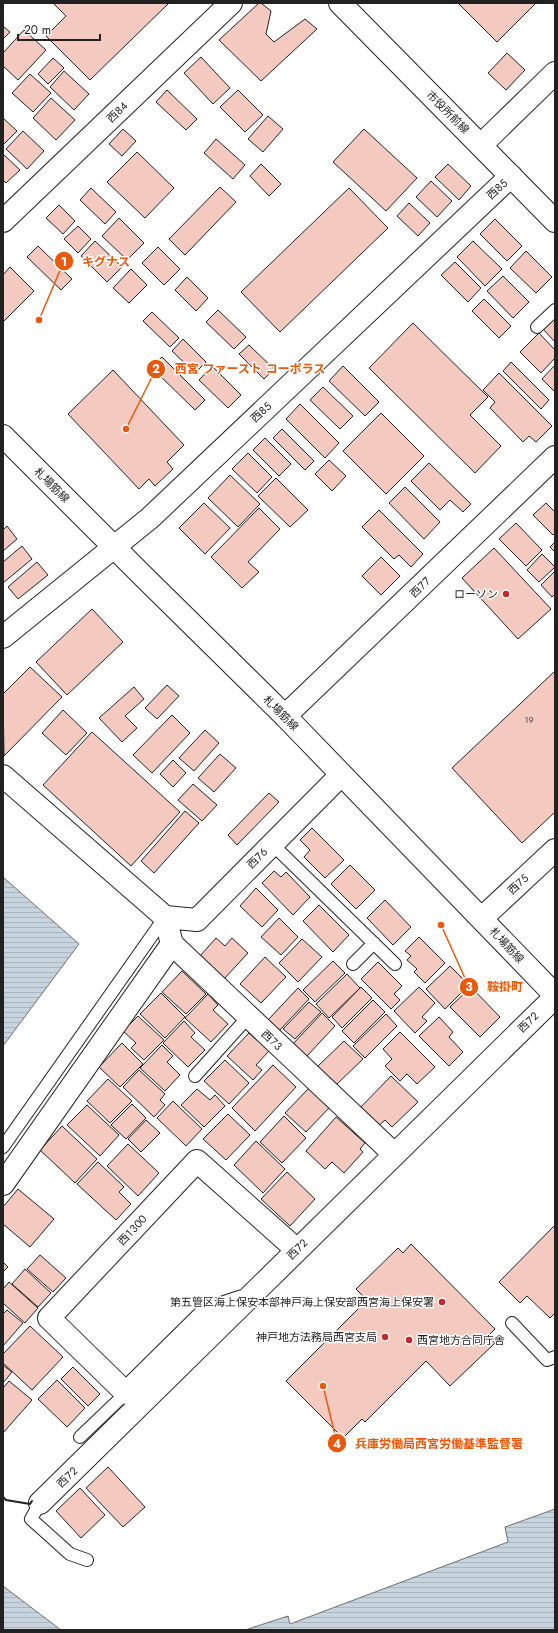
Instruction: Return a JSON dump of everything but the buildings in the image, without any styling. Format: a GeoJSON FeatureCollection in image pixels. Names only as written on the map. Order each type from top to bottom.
{"type":"FeatureCollection","features":[{"type":"Feature","properties":{"kind":"street","name":"西８４"},"geometry":{"type":"LineString","coordinates":[[3,221],[231,3]]}},
{"type":"Feature","properties":{"kind":"street","name":"市役所前線"},"geometry":{"type":"LineString","coordinates":[[340,3],[555,222]]}},
{"type":"Feature","properties":{"kind":"street"},"geometry":{"type":"LineString","coordinates":[[481,146],[555,73]]}},
{"type":"Feature","properties":{"kind":"street","name":"西８５"},"geometry":{"type":"LineString","coordinates":[[3,637],[150,518],[511,176]]}},
{"type":"Feature","properties":{"kind":"street","name":"札場筋線"},"geometry":{"type":"LineString","coordinates":[[3,436],[285,716],[482,918],[555,996]]}},
{"type":"Feature","properties":{"kind":"street","name":"西７７"},"geometry":{"type":"LineString","coordinates":[[285,716],[555,457]]}},
{"type":"Feature","properties":{"kind":"street","name":"西７６"},"geometry":{"type":"LineString","coordinates":[[165,917],[197,920],[341,775]]}},
{"type":"Feature","properties":{"kind":"street"},"geometry":{"type":"LineString","coordinates":[[3,776],[165,917],[172,944],[3,1184]]}},
{"type":"Feature","properties":{"kind":"street","name":"西７５"},"geometry":{"type":"LineString","coordinates":[[482,918],[555,850]]}},
{"type":"Feature","properties":{"kind":"street","name":"西７３"},"geometry":{"type":"LineString","coordinates":[[172,944],[394,1154]]}},
{"type":"Feature","properties":{"kind":"street","name":"西７２"},"geometry":{"type":"LineString","coordinates":[[40,1503],[555,996]]}},
{"type":"Feature","properties":{"kind":"street","name":"西１３００"},"geometry":{"type":"LineString","coordinates":[[126,1394],[49,1318],[197,1161],[297,1250]]}},
{"type":"Feature","properties":{"kind":"street"},"geometry":{"type":"LineString","coordinates":[[126,1394],[207,1313],[247,1299]]}},
{"type":"Feature","properties":{"kind":"lane"},"geometry":{"type":"LineString","coordinates":[[537,326],[555,310]]}},
{"type":"Feature","properties":{"kind":"lane"},"geometry":{"type":"LineString","coordinates":[[272,844],[395,964]]}},
{"type":"Feature","properties":{"kind":"lane"},"geometry":{"type":"LineString","coordinates":[[3,1147],[165,917]]}},
{"type":"Feature","properties":{"kind":"lane"},"geometry":{"type":"LineString","coordinates":[[353,964],[374,943]]}},
{"type":"Feature","properties":{"kind":"lane"},"geometry":{"type":"LineString","coordinates":[[195,1076],[248,1017]]}},
{"type":"Feature","properties":{"kind":"lane"},"geometry":{"type":"LineString","coordinates":[[512,1323],[547,1360],[555,1357]]}},
{"type":"Feature","properties":{"kind":"lane"},"geometry":{"type":"LineString","coordinates":[[80,1437],[126,1394]]}},
{"type":"Feature","properties":{"kind":"lane"},"geometry":{"type":"LineString","coordinates":[[40,1503],[31,1519],[70,1554],[87,1560]]}},
{"type":"Feature","properties":{"kind":"shaded area"},"geometry":{"type":"Polygon","coordinates":[[[3,877],[79,944],[3,1046],[3,877]]]}},
{"type":"Feature","properties":{"kind":"shaded area"},"geometry":{"type":"Polygon","coordinates":[[[555,1509],[555,1630],[245,1630],[288,1616],[290,1624],[508,1542],[505,1527],[555,1509]]]}},
{"type":"Feature","properties":{"kind":"shaded area"},"geometry":{"type":"Polygon","coordinates":[[[3,1586],[61,1630],[3,1630],[3,1586]]]}},
{"type":"Feature","properties":{"kind":"wall"},"geometry":{"type":"LineString","coordinates":[[3,1497],[6,1500],[30,1504],[32,1501]]}},
{"type":"Feature","properties":{"kind":"place","name":"キグナス"},"geometry":{"type":"Point","coordinates":[39,320]}},
{"type":"Feature","properties":{"kind":"place","name":"西宮 ファースト コーポラス"},"geometry":{"type":"Point","coordinates":[126,429]}},
{"type":"Feature","properties":{"kind":"place","name":"ローソン"},"geometry":{"type":"Point","coordinates":[506,594]}},
{"type":"Feature","properties":{"kind":"place","name":"鞍掛町"},"geometry":{"type":"Point","coordinates":[441,925]}},
{"type":"Feature","properties":{"kind":"place","name":"第五管区海上保安本部神戸海上保安部西宮海上保安署"},"geometry":{"type":"Point","coordinates":[442,1302]}},
{"type":"Feature","properties":{"kind":"place","name":"神戸地方法務局西宮支局"},"geometry":{"type":"Point","coordinates":[385,1337]}},
{"type":"Feature","properties":{"kind":"place","name":"西宮地方合同庁舎"},"geometry":{"type":"Point","coordinates":[409,1340]}},
{"type":"Feature","properties":{"kind":"place","name":"兵庫労働局西宮労働基準監督署"},"geometry":{"type":"Point","coordinates":[323,1386]}}]}
